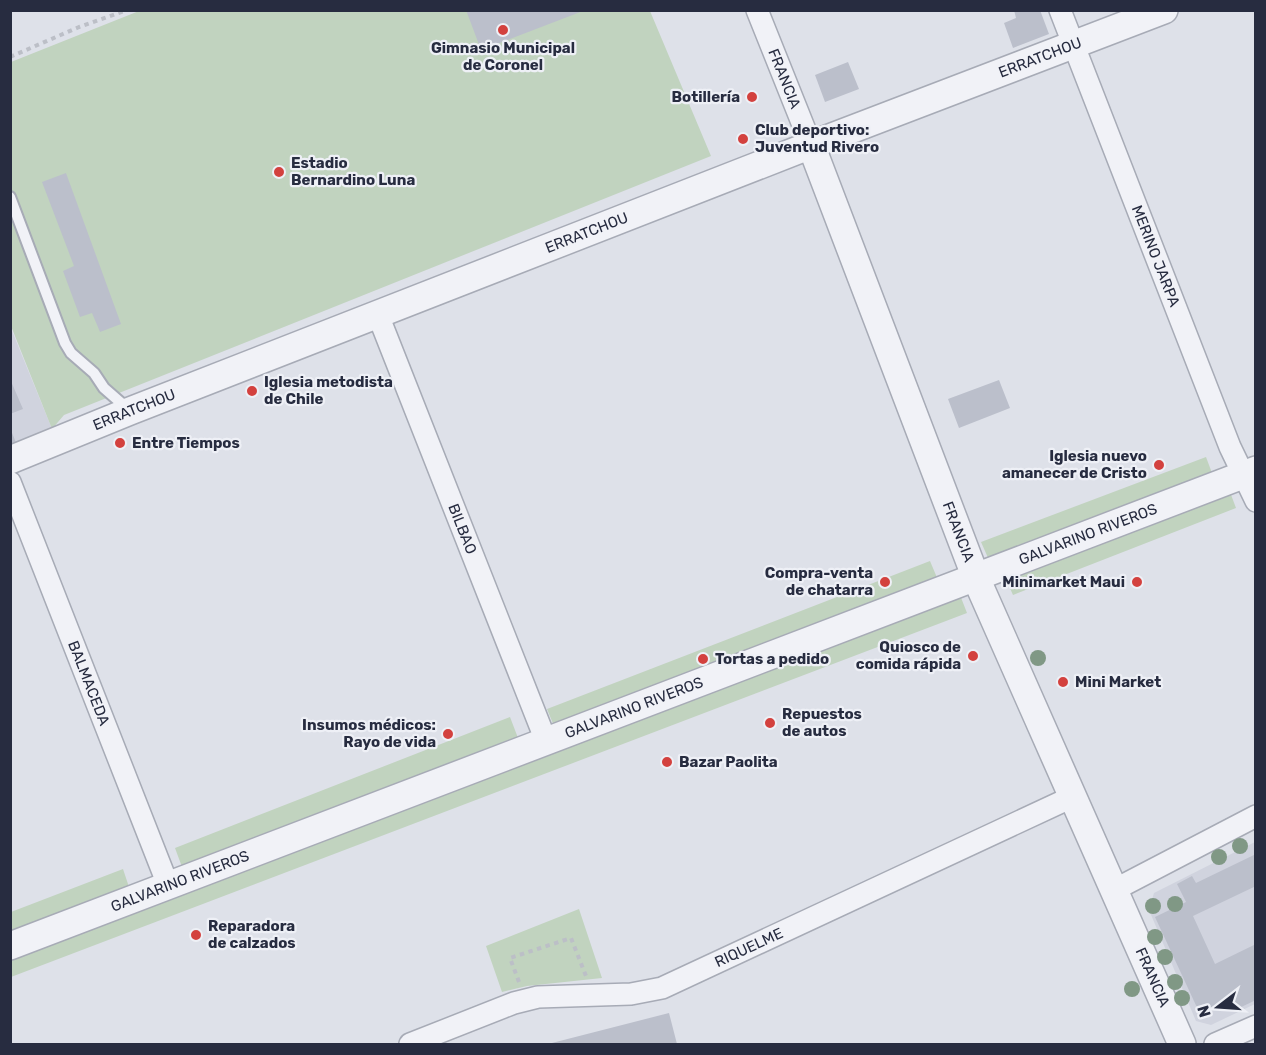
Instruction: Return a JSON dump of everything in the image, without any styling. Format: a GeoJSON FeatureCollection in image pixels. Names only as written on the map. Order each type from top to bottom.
{"type":"FeatureCollection","features":[{"type":"Feature","properties":{"kind":"street","name":"FRANCIA"},"geometry":{"type":"LineString","coordinates":[[757,10],[976,578],[1182,1044]]}},
{"type":"Feature","properties":{"kind":"street","name":"MERINO JARPA"},"geometry":{"type":"LineString","coordinates":[[1060,10],[1249,473],[1256,501]]}},
{"type":"Feature","properties":{"kind":"street","name":"ERRATCHOU"},"geometry":{"type":"LineString","coordinates":[[10,460],[130,411],[1164,10]]}},
{"type":"Feature","properties":{"kind":"street","name":"BILBAO"},"geometry":{"type":"LineString","coordinates":[[378,315],[546,741]]}},
{"type":"Feature","properties":{"kind":"street","name":"GALVARINO RIVEROS"},"geometry":{"type":"LineString","coordinates":[[10,946],[1249,473]]}},
{"type":"Feature","properties":{"kind":"street","name":"BALMACEDA"},"geometry":{"type":"LineString","coordinates":[[10,482],[168,885]]}},
{"type":"Feature","properties":{"kind":"street","name":"RIQUELME"},"geometry":{"type":"LineString","coordinates":[[410,1044],[526,1000],[551,995],[631,994],[668,986],[1072,797]]}},
{"type":"Feature","properties":{"kind":"street"},"geometry":{"type":"LineString","coordinates":[[1114,890],[1256,816]]}},
{"type":"Feature","properties":{"kind":"street"},"geometry":{"type":"LineString","coordinates":[[1215,1044],[1256,1026]]}},
{"type":"Feature","properties":{"kind":"lane"},"geometry":{"type":"LineString","coordinates":[[10,197],[65,343],[71,353],[94,373],[104,388],[130,411]]}},
{"type":"Feature","properties":{"kind":"path"},"geometry":{"type":"LineString","coordinates":[[10,57],[79,27],[127,10]]}},
{"type":"Feature","properties":{"kind":"path"},"geometry":{"type":"LineString","coordinates":[[526,1000],[510,958],[571,938],[593,994]]}},
{"type":"Feature","properties":{"kind":"shaded area"},"geometry":{"type":"Polygon","coordinates":[[[10,326],[52,429],[10,447],[10,326]]]}},
{"type":"Feature","properties":{"kind":"shaded area"},"geometry":{"type":"Polygon","coordinates":[[[1255,842],[1255,1004],[1211,1025],[1196,1021],[1149,910],[1154,893],[1255,842]]]}},
{"type":"Feature","properties":{"kind":"green space"},"geometry":{"type":"Polygon","coordinates":[[[139,11],[650,11],[711,156],[64,415],[52,429],[11,326],[11,62],[139,11]]]}},
{"type":"Feature","properties":{"kind":"green space"},"geometry":{"type":"Polygon","coordinates":[[[1206,457],[1212,473],[989,560],[981,542],[1206,457]]]}},
{"type":"Feature","properties":{"kind":"green space"},"geometry":{"type":"Polygon","coordinates":[[[1230,492],[1236,508],[1013,595],[1005,577],[1230,492]]]}},
{"type":"Feature","properties":{"kind":"green space"},"geometry":{"type":"Polygon","coordinates":[[[930,561],[938,580],[554,726],[547,709],[930,561]]]}},
{"type":"Feature","properties":{"kind":"green space"},"geometry":{"type":"Polygon","coordinates":[[[960,595],[967,613],[11,977],[11,957],[960,595]]]}},
{"type":"Feature","properties":{"kind":"green space"},"geometry":{"type":"Polygon","coordinates":[[[510,717],[518,738],[182,867],[175,848],[510,717]]]}},
{"type":"Feature","properties":{"kind":"green space"},"geometry":{"type":"Polygon","coordinates":[[[123,869],[129,887],[11,933],[11,912],[123,869]]]}},
{"type":"Feature","properties":{"kind":"green space"},"geometry":{"type":"Polygon","coordinates":[[[579,909],[602,978],[527,986],[502,992],[486,946],[579,909]]]}},
{"type":"Feature","properties":{"kind":"building","name":"Gimnasio Municipal de Coronel"},"geometry":{"type":"Polygon","coordinates":[[[466,10],[583,10],[583,11],[481,50],[466,10]]]}},
{"type":"Feature","properties":{"kind":"building"},"geometry":{"type":"Polygon","coordinates":[[[1014,10],[1040,10],[1049,34],[1013,48],[1004,23],[1016,18],[1014,10]]]}},
{"type":"Feature","properties":{"kind":"building"},"geometry":{"type":"Polygon","coordinates":[[[848,62],[859,89],[825,102],[815,75],[848,62]]]}},
{"type":"Feature","properties":{"kind":"building"},"geometry":{"type":"Polygon","coordinates":[[[66,173],[121,324],[100,332],[92,313],[80,317],[63,271],[74,266],[42,182],[66,173]]]}},
{"type":"Feature","properties":{"kind":"building"},"geometry":{"type":"Polygon","coordinates":[[[10,379],[23,409],[10,414],[10,379]]]}},
{"type":"Feature","properties":{"kind":"building"},"geometry":{"type":"Polygon","coordinates":[[[999,380],[1010,408],[959,428],[948,399],[999,380]]]}},
{"type":"Feature","properties":{"kind":"building"},"geometry":{"type":"Polygon","coordinates":[[[10,428],[17,445],[10,448],[10,428]]]}},
{"type":"Feature","properties":{"kind":"building"},"geometry":{"type":"Polygon","coordinates":[[[1256,854],[1256,886],[1193,916],[1215,964],[1256,944],[1256,1000],[1237,1009],[1232,999],[1200,1014],[1155,917],[1186,902],[1177,884],[1192,876],[1196,883],[1256,854]]]}},
{"type":"Feature","properties":{"kind":"building"},"geometry":{"type":"Polygon","coordinates":[[[669,1013],[677,1044],[548,1044],[669,1013]]]}},
{"type":"Feature","properties":{"kind":"place","name":"Gimnasio Municipal de Coronel"},"geometry":{"type":"Point","coordinates":[503,30]}},
{"type":"Feature","properties":{"kind":"place","name":"Botillería"},"geometry":{"type":"Point","coordinates":[752,97]}},
{"type":"Feature","properties":{"kind":"place","name":"Club deportivo: Juventud Rivero"},"geometry":{"type":"Point","coordinates":[743,139]}},
{"type":"Feature","properties":{"kind":"place","name":"Estadio Bernardino Luna"},"geometry":{"type":"Point","coordinates":[279,172]}},
{"type":"Feature","properties":{"kind":"place","name":"Iglesia metodista de Chile"},"geometry":{"type":"Point","coordinates":[252,391]}},
{"type":"Feature","properties":{"kind":"place","name":"Entre Tiempos"},"geometry":{"type":"Point","coordinates":[120,443]}},
{"type":"Feature","properties":{"kind":"place","name":"Iglesia nuevo amanecer de Cristo"},"geometry":{"type":"Point","coordinates":[1159,465]}},
{"type":"Feature","properties":{"kind":"place","name":"Compra-venta de chatarra"},"geometry":{"type":"Point","coordinates":[885,582]}},
{"type":"Feature","properties":{"kind":"place","name":"Minimarket Maui"},"geometry":{"type":"Point","coordinates":[1137,582]}},
{"type":"Feature","properties":{"kind":"place","name":"Quiosco de comida rápida"},"geometry":{"type":"Point","coordinates":[973,656]}},
{"type":"Feature","properties":{"kind":"place","name":"Tortas a pedido"},"geometry":{"type":"Point","coordinates":[703,659]}},
{"type":"Feature","properties":{"kind":"place","name":"Mini Market"},"geometry":{"type":"Point","coordinates":[1063,682]}},
{"type":"Feature","properties":{"kind":"place","name":"Repuestos de autos"},"geometry":{"type":"Point","coordinates":[770,723]}},
{"type":"Feature","properties":{"kind":"place","name":"Insumos médicos: Rayo de vida"},"geometry":{"type":"Point","coordinates":[448,734]}},
{"type":"Feature","properties":{"kind":"place","name":"Bazar Paolita"},"geometry":{"type":"Point","coordinates":[667,762]}},
{"type":"Feature","properties":{"kind":"place","name":"Reparadora de calzados"},"geometry":{"type":"Point","coordinates":[196,935]}}]}
